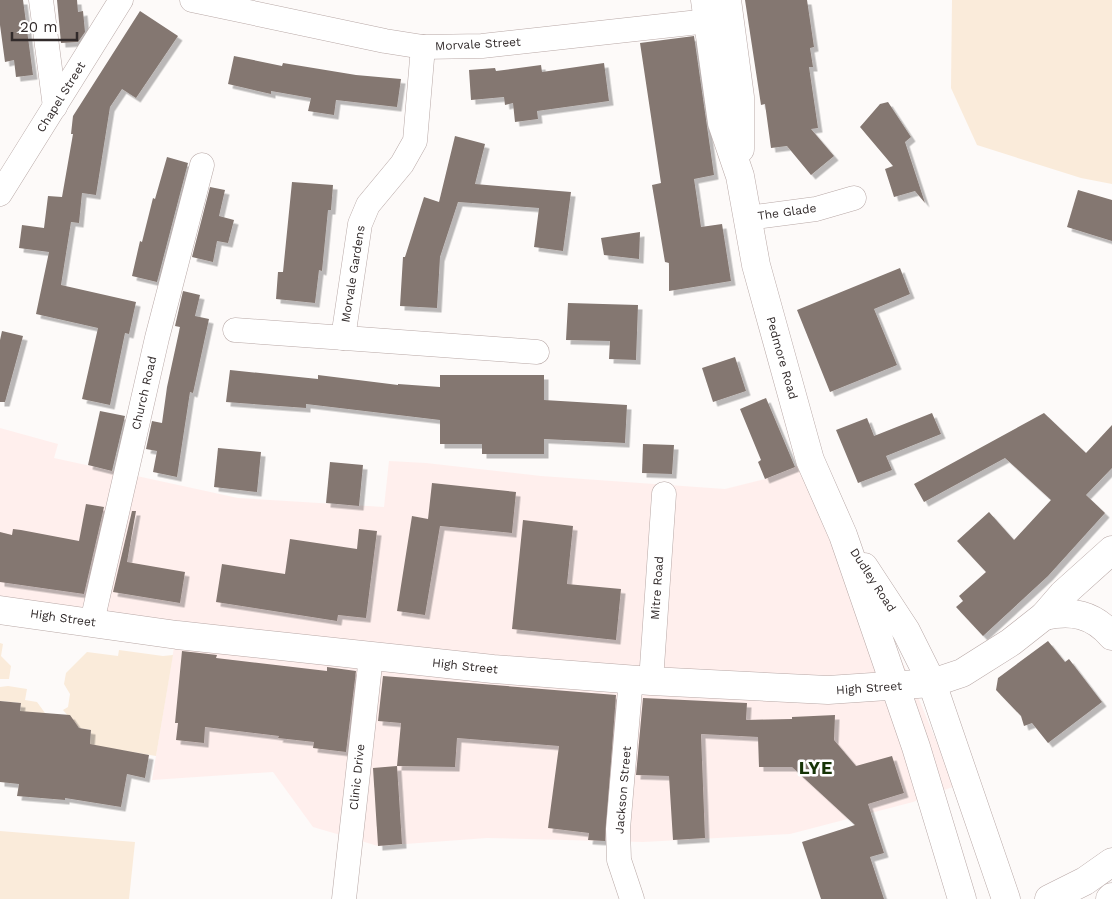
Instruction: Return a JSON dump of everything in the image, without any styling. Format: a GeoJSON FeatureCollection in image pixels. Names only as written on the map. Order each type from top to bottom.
{"type":"FeatureCollection","features":[{"type":"Feature","properties":{"kind":"highway","name":"Pedmore Road"},"geometry":{"type":"LineString","coordinates":[[727,0],[715,13],[722,123],[740,176],[756,265],[810,460],[843,535]]}},
{"type":"Feature","properties":{"kind":"highway","name":"Dudley Road"},"geometry":{"type":"LineString","coordinates":[[843,535],[906,631],[932,683],[1006,899]]}},
{"type":"Feature","properties":{"kind":"highway","name":"Dudley Road"},"geometry":{"type":"LineString","coordinates":[[843,535],[894,686],[962,899]]}},
{"type":"Feature","properties":{"kind":"highway"},"geometry":{"type":"LineString","coordinates":[[1044,616],[1062,594],[1112,550]]}},
{"type":"Feature","properties":{"kind":"highway","name":"High Street"},"geometry":{"type":"LineString","coordinates":[[0,610],[177,635],[493,669],[641,680],[828,690],[932,683],[962,673],[982,662],[1044,616]]}},
{"type":"Feature","properties":{"kind":"highway"},"geometry":{"type":"LineString","coordinates":[[1044,616],[1062,612],[1080,614],[1102,625],[1112,636]]}},
{"type":"Feature","properties":{"kind":"highway"},"geometry":{"type":"LineString","coordinates":[[1049,899],[1085,881],[1112,862]]}},
{"type":"Feature","properties":{"kind":"street"},"geometry":{"type":"LineString","coordinates":[[41,0],[55,107]]}},
{"type":"Feature","properties":{"kind":"street","name":"Chapel Street"},"geometry":{"type":"LineString","coordinates":[[0,194],[121,0]]}},
{"type":"Feature","properties":{"kind":"street","name":"Morvale Street"},"geometry":{"type":"LineString","coordinates":[[192,0],[385,41],[423,47],[482,46],[715,13]]}},
{"type":"Feature","properties":{"kind":"street","name":"Morvale Gardens"},"geometry":{"type":"LineString","coordinates":[[343,338],[360,224],[368,204],[402,164],[415,141],[423,47]]}},
{"type":"Feature","properties":{"kind":"street","name":"Church Road"},"geometry":{"type":"LineString","coordinates":[[92,622],[157,338],[202,165]]}},
{"type":"Feature","properties":{"kind":"street","name":"The Glade"},"geometry":{"type":"LineString","coordinates":[[747,218],[816,210],[854,198]]}},
{"type":"Feature","properties":{"kind":"street","name":"Morvale Gardens"},"geometry":{"type":"LineString","coordinates":[[235,330],[537,352]]}},
{"type":"Feature","properties":{"kind":"street","name":"Mitre Road"},"geometry":{"type":"LineString","coordinates":[[641,680],[664,494]]}},
{"type":"Feature","properties":{"kind":"street","name":"Clinic Drive"},"geometry":{"type":"LineString","coordinates":[[344,899],[371,656]]}},
{"type":"Feature","properties":{"kind":"street","name":"Jackson Street"},"geometry":{"type":"LineString","coordinates":[[630,894],[619,860],[618,829],[641,680]]}},
{"type":"Feature","properties":{"kind":"shaded area"},"geometry":{"type":"Polygon","coordinates":[[[952,0],[1112,0],[1112,184],[1081,178],[977,145],[951,88],[952,0]]]}},
{"type":"Feature","properties":{"kind":"shaded area"},"geometry":{"type":"Polygon","coordinates":[[[0,428],[58,444],[54,458],[238,498],[384,507],[389,461],[426,463],[541,476],[725,489],[765,479],[810,460],[913,685],[955,786],[913,802],[790,834],[643,842],[487,838],[378,846],[313,827],[273,772],[152,780],[176,635],[0,610],[0,428]]]}},
{"type":"Feature","properties":{"kind":"shaded area"},"geometry":{"type":"Polygon","coordinates":[[[0,643],[3,644],[1,656],[11,666],[9,679],[0,679],[0,643]]]}},
{"type":"Feature","properties":{"kind":"shaded area"},"geometry":{"type":"Polygon","coordinates":[[[119,650],[163,656],[173,655],[156,756],[90,745],[91,730],[79,728],[63,710],[68,707],[70,694],[64,684],[66,673],[87,652],[118,656],[119,650]]]}},
{"type":"Feature","properties":{"kind":"shaded area"},"geometry":{"type":"Polygon","coordinates":[[[8,686],[27,689],[25,700],[37,702],[45,713],[19,723],[21,703],[0,701],[0,687],[8,686]]]}},
{"type":"Feature","properties":{"kind":"shaded area"},"geometry":{"type":"Polygon","coordinates":[[[0,831],[135,842],[129,899],[0,899],[0,831]]]}},
{"type":"Feature","properties":{"kind":"building"},"geometry":{"type":"Polygon","coordinates":[[[0,0],[23,0],[33,75],[16,77],[14,60],[5,62],[0,25],[0,0]]]}},
{"type":"Feature","properties":{"kind":"building"},"geometry":{"type":"Polygon","coordinates":[[[57,0],[77,0],[78,12],[83,11],[85,32],[78,42],[61,43],[57,0]]]}},
{"type":"Feature","properties":{"kind":"building"},"geometry":{"type":"Polygon","coordinates":[[[745,0],[807,0],[814,47],[810,48],[813,67],[809,67],[818,128],[811,129],[834,156],[811,175],[787,146],[771,148],[765,104],[761,105],[745,0]]]}},
{"type":"Feature","properties":{"kind":"building"},"geometry":{"type":"Polygon","coordinates":[[[140,11],[178,36],[136,98],[122,89],[110,107],[96,195],[82,193],[79,223],[71,222],[61,285],[136,302],[129,334],[125,333],[110,405],[82,399],[98,328],[36,314],[49,252],[19,248],[22,225],[44,228],[48,196],[62,197],[73,134],[71,134],[73,116],[140,11]]]}},
{"type":"Feature","properties":{"kind":"building"},"geometry":{"type":"Polygon","coordinates":[[[694,36],[714,175],[694,179],[701,227],[722,224],[731,281],[669,291],[669,263],[665,262],[652,185],[661,183],[640,43],[694,36]]]}},
{"type":"Feature","properties":{"kind":"building"},"geometry":{"type":"Polygon","coordinates":[[[234,56],[282,66],[283,63],[356,75],[401,79],[397,107],[336,100],[334,115],[308,111],[311,98],[271,91],[271,94],[228,84],[234,56]]]}},
{"type":"Feature","properties":{"kind":"building"},"geometry":{"type":"Polygon","coordinates":[[[604,63],[609,101],[537,111],[538,119],[515,122],[513,103],[505,105],[504,97],[471,100],[469,70],[495,68],[496,71],[541,65],[542,72],[604,63]]]}},
{"type":"Feature","properties":{"kind":"building"},"geometry":{"type":"Polygon","coordinates":[[[888,102],[911,137],[905,142],[925,203],[915,191],[894,197],[885,169],[893,166],[860,127],[880,104],[888,102]]]}},
{"type":"Feature","properties":{"kind":"building"},"geometry":{"type":"Polygon","coordinates":[[[455,136],[485,144],[475,184],[571,192],[563,251],[534,247],[539,208],[458,202],[440,257],[437,308],[400,306],[403,257],[405,257],[424,197],[439,202],[455,136]]]}},
{"type":"Feature","properties":{"kind":"building"},"geometry":{"type":"Polygon","coordinates":[[[167,157],[188,163],[157,282],[132,276],[140,241],[142,242],[153,198],[155,199],[167,157]]]}},
{"type":"Feature","properties":{"kind":"building"},"geometry":{"type":"Polygon","coordinates":[[[292,182],[333,185],[331,210],[328,210],[322,271],[319,270],[315,303],[276,299],[278,272],[283,272],[292,182]]]}},
{"type":"Feature","properties":{"kind":"building"},"geometry":{"type":"Polygon","coordinates":[[[210,187],[225,190],[219,216],[234,220],[228,243],[217,241],[213,262],[192,257],[210,187]]]}},
{"type":"Feature","properties":{"kind":"building"},"geometry":{"type":"Polygon","coordinates":[[[1078,190],[1112,200],[1112,241],[1067,227],[1078,190]]]}},
{"type":"Feature","properties":{"kind":"building"},"geometry":{"type":"Polygon","coordinates":[[[640,232],[639,259],[604,255],[601,238],[640,232]]]}},
{"type":"Feature","properties":{"kind":"building"},"geometry":{"type":"Polygon","coordinates":[[[900,268],[910,294],[874,309],[897,365],[830,392],[797,310],[900,268]]]}},
{"type":"Feature","properties":{"kind":"building"},"geometry":{"type":"Polygon","coordinates":[[[183,291],[200,295],[195,316],[209,319],[193,393],[190,392],[177,477],[153,472],[157,451],[146,449],[152,421],[162,423],[167,387],[180,327],[175,326],[183,291]]]}},
{"type":"Feature","properties":{"kind":"building"},"geometry":{"type":"Polygon","coordinates":[[[568,303],[638,305],[636,360],[609,359],[610,341],[566,340],[568,303]]]}},
{"type":"Feature","properties":{"kind":"building"},"geometry":{"type":"Polygon","coordinates":[[[2,331],[23,336],[5,402],[0,402],[0,340],[2,331]]]}},
{"type":"Feature","properties":{"kind":"building"},"geometry":{"type":"Polygon","coordinates":[[[735,357],[746,391],[713,402],[702,368],[735,357]]]}},
{"type":"Feature","properties":{"kind":"building"},"geometry":{"type":"Polygon","coordinates":[[[230,370],[318,379],[318,375],[398,385],[440,387],[440,375],[544,375],[544,400],[627,405],[625,443],[544,439],[544,454],[482,454],[482,444],[440,444],[440,420],[306,404],[306,408],[226,402],[230,370]]]}},
{"type":"Feature","properties":{"kind":"building"},"geometry":{"type":"Polygon","coordinates":[[[766,398],[795,467],[765,479],[758,462],[761,460],[740,409],[766,398]]]}},
{"type":"Feature","properties":{"kind":"building"},"geometry":{"type":"Polygon","coordinates":[[[100,411],[125,416],[112,471],[88,465],[100,411]]]}},
{"type":"Feature","properties":{"kind":"building"},"geometry":{"type":"Polygon","coordinates":[[[932,413],[941,434],[886,456],[892,470],[858,483],[836,430],[867,418],[874,436],[932,413]]]}},
{"type":"Feature","properties":{"kind":"building"},"geometry":{"type":"Polygon","coordinates":[[[1044,413],[1086,453],[1112,425],[1112,468],[1086,495],[1105,513],[1048,576],[983,636],[956,607],[963,601],[959,596],[986,572],[957,541],[989,512],[1014,540],[1051,500],[1005,458],[924,502],[914,484],[1044,413]]]}},
{"type":"Feature","properties":{"kind":"building"},"geometry":{"type":"Polygon","coordinates":[[[643,444],[674,445],[672,474],[642,473],[643,444]]]}},
{"type":"Feature","properties":{"kind":"building"},"geometry":{"type":"Polygon","coordinates":[[[218,448],[261,452],[257,492],[214,487],[218,448]]]}},
{"type":"Feature","properties":{"kind":"building"},"geometry":{"type":"Polygon","coordinates":[[[330,462],[363,465],[359,506],[326,503],[330,462]]]}},
{"type":"Feature","properties":{"kind":"building"},"geometry":{"type":"Polygon","coordinates":[[[432,483],[516,492],[512,533],[440,526],[425,615],[397,611],[412,516],[428,519],[432,483]]]}},
{"type":"Feature","properties":{"kind":"building"},"geometry":{"type":"Polygon","coordinates":[[[86,504],[104,507],[84,594],[0,582],[0,532],[12,535],[13,529],[79,541],[86,504]]]}},
{"type":"Feature","properties":{"kind":"building"},"geometry":{"type":"Polygon","coordinates":[[[132,511],[136,511],[127,562],[185,572],[180,603],[113,592],[132,511]]]}},
{"type":"Feature","properties":{"kind":"building"},"geometry":{"type":"Polygon","coordinates":[[[523,520],[573,526],[567,584],[621,589],[616,640],[512,629],[523,520]]]}},
{"type":"Feature","properties":{"kind":"building"},"geometry":{"type":"Polygon","coordinates":[[[359,529],[377,531],[366,618],[338,615],[337,621],[216,602],[222,564],[285,574],[290,539],[357,549],[359,529]]]}},
{"type":"Feature","properties":{"kind":"building"},"geometry":{"type":"Polygon","coordinates":[[[1048,641],[1065,662],[1069,659],[1102,702],[1048,743],[1032,723],[1024,726],[1021,716],[996,690],[998,678],[1048,641]]]}},
{"type":"Feature","properties":{"kind":"building"},"geometry":{"type":"Polygon","coordinates":[[[182,651],[217,655],[216,658],[327,671],[327,667],[356,671],[346,752],[313,748],[314,742],[205,727],[204,743],[176,740],[178,723],[175,723],[182,651]]]}},
{"type":"Feature","properties":{"kind":"building"},"geometry":{"type":"Polygon","coordinates":[[[383,676],[616,695],[605,841],[588,840],[589,833],[548,828],[559,746],[457,738],[455,767],[397,766],[401,723],[378,721],[383,676]]]}},
{"type":"Feature","properties":{"kind":"building"},"geometry":{"type":"Polygon","coordinates":[[[643,698],[747,703],[746,720],[792,719],[792,717],[835,715],[834,740],[856,766],[892,756],[904,793],[868,804],[884,853],[870,857],[884,899],[821,899],[802,842],[855,825],[792,767],[759,767],[758,737],[701,734],[705,838],[673,840],[669,776],[636,775],[643,698]]]}},
{"type":"Feature","properties":{"kind":"building"},"geometry":{"type":"Polygon","coordinates":[[[0,701],[21,703],[20,711],[70,715],[79,728],[91,730],[90,744],[149,755],[145,778],[127,774],[121,807],[65,798],[65,800],[17,796],[19,784],[0,782],[0,701]]]}},
{"type":"Feature","properties":{"kind":"building"},"geometry":{"type":"Polygon","coordinates":[[[397,766],[402,844],[378,846],[373,768],[397,766]]]}},
{"type":"Feature","properties":{"kind":"district","name":"LYE"},"geometry":{"type":"Point","coordinates":[816,768]}}]}
